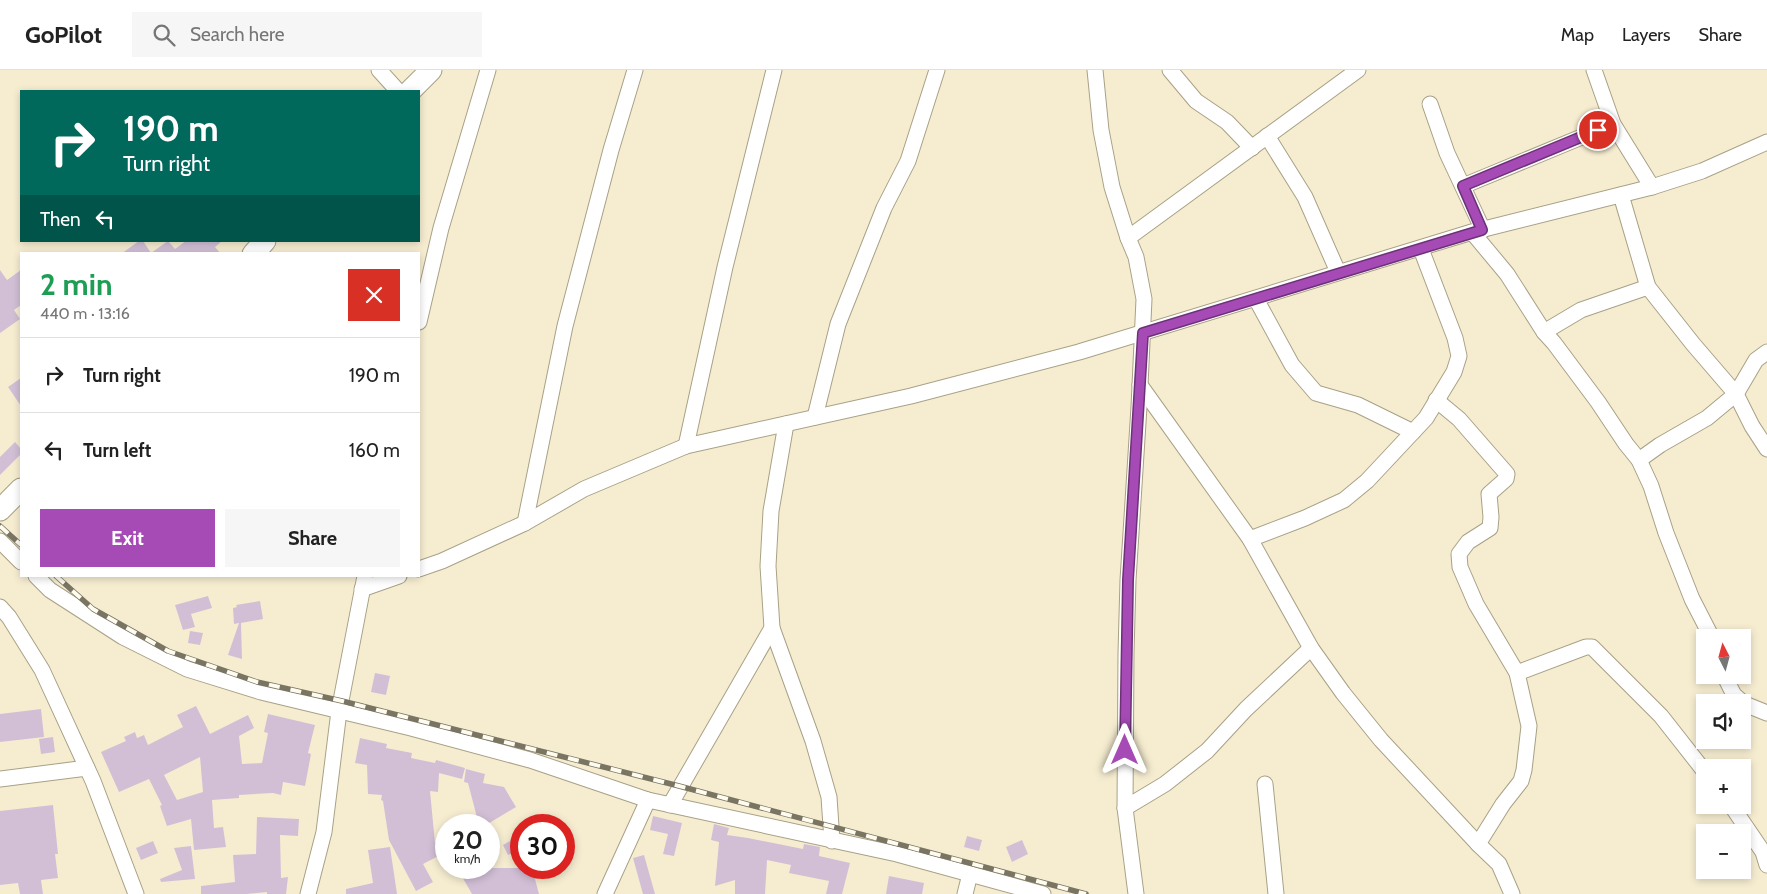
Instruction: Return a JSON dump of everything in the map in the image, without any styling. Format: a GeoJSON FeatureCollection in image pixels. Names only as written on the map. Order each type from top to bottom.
{"type":"FeatureCollection","features":[{"type":"Feature","properties":{"kind":"street"},"geometry":{"type":"LineString","coordinates":[[379,70],[397,90]]}},
{"type":"Feature","properties":{"kind":"street"},"geometry":{"type":"LineString","coordinates":[[411,90],[431,70]]}},
{"type":"Feature","properties":{"kind":"street"},"geometry":{"type":"LineString","coordinates":[[420,318],[441,228],[488,70]]}},
{"type":"Feature","properties":{"kind":"street"},"geometry":{"type":"LineString","coordinates":[[525,523],[565,326],[611,150],[635,70]]}},
{"type":"Feature","properties":{"kind":"street"},"geometry":{"type":"LineString","coordinates":[[686,446],[724,267],[774,70]]}},
{"type":"Feature","properties":{"kind":"street"},"geometry":{"type":"LineString","coordinates":[[815,417],[838,324],[884,208],[908,161],[937,70]]}},
{"type":"Feature","properties":{"kind":"street"},"geometry":{"type":"LineString","coordinates":[[1094,70],[1101,130],[1112,187],[1136,257],[1144,299],[1128,580],[1125,808],[1136,894]]}},
{"type":"Feature","properties":{"kind":"street"},"geometry":{"type":"LineString","coordinates":[[1170,70],[1196,101],[1227,122],[1252,148]]}},
{"type":"Feature","properties":{"kind":"street"},"geometry":{"type":"LineString","coordinates":[[1128,238],[1358,70]]}},
{"type":"Feature","properties":{"kind":"street"},"geometry":{"type":"LineString","coordinates":[[1594,70],[1613,124],[1652,186]]}},
{"type":"Feature","properties":{"kind":"street"},"geometry":{"type":"LineString","coordinates":[[1430,104],[1447,152],[1463,186],[1478,231],[1544,332],[1598,402],[1639,460],[1651,486],[1692,599],[1707,629]]}},
{"type":"Feature","properties":{"kind":"street"},"geometry":{"type":"LineString","coordinates":[[1463,186],[1613,124]]}},
{"type":"Feature","properties":{"kind":"street"},"geometry":{"type":"LineString","coordinates":[[1267,136],[1305,197],[1338,272]]}},
{"type":"Feature","properties":{"kind":"street"},"geometry":{"type":"LineString","coordinates":[[420,569],[442,561],[525,523],[584,489],[686,446],[911,396],[1143,333],[1338,272],[1478,231],[1621,195],[1702,171],[1767,142]]}},
{"type":"Feature","properties":{"kind":"street"},"geometry":{"type":"LineString","coordinates":[[1621,195],[1648,287],[1736,394],[1752,426],[1767,448]]}},
{"type":"Feature","properties":{"kind":"street"},"geometry":{"type":"LineString","coordinates":[[255,252],[264,242]]}},
{"type":"Feature","properties":{"kind":"street"},"geometry":{"type":"LineString","coordinates":[[1250,539],[1305,518],[1344,500],[1367,481],[1426,418],[1454,372],[1459,356],[1455,338],[1421,249]]}},
{"type":"Feature","properties":{"kind":"street"},"geometry":{"type":"LineString","coordinates":[[1544,332],[1582,310],[1648,287]]}},
{"type":"Feature","properties":{"kind":"street"},"geometry":{"type":"LineString","coordinates":[[1256,299],[1292,365],[1316,393],[1358,406],[1413,432]]}},
{"type":"Feature","properties":{"kind":"street"},"geometry":{"type":"LineString","coordinates":[[1639,460],[1660,445],[1707,418],[1736,394],[1756,360],[1767,352]]}},
{"type":"Feature","properties":{"kind":"street"},"geometry":{"type":"LineString","coordinates":[[1140,385],[1250,539],[1311,648],[1343,693],[1381,740],[1478,844],[1500,864],[1512,894]]}},
{"type":"Feature","properties":{"kind":"street"},"geometry":{"type":"LineString","coordinates":[[1436,400],[1459,419],[1507,474],[1506,479],[1489,494],[1490,528],[1468,542],[1459,554],[1460,567],[1476,604],[1517,673],[1529,726],[1521,781],[1503,804],[1478,844]]}},
{"type":"Feature","properties":{"kind":"street"},"geometry":{"type":"LineString","coordinates":[[786,424],[771,520],[768,566],[772,628],[813,741],[829,797],[832,841]]}},
{"type":"Feature","properties":{"kind":"street"},"geometry":{"type":"LineString","coordinates":[[0,510],[20,489]]}},
{"type":"Feature","properties":{"kind":"street"},"geometry":{"type":"LineString","coordinates":[[0,541],[20,561]]}},
{"type":"Feature","properties":{"kind":"street"},"geometry":{"type":"LineString","coordinates":[[37,577],[50,590],[123,637],[186,669],[261,692],[411,728],[530,760],[648,800],[897,854],[1042,894]]}},
{"type":"Feature","properties":{"kind":"street"},"geometry":{"type":"LineString","coordinates":[[308,894],[324,832],[339,711],[364,583],[394,577]]}},
{"type":"Feature","properties":{"kind":"street"},"geometry":{"type":"LineString","coordinates":[[0,607],[9,617],[42,670],[94,781],[136,894]]}},
{"type":"Feature","properties":{"kind":"street"},"geometry":{"type":"LineString","coordinates":[[670,805],[772,628]]}},
{"type":"Feature","properties":{"kind":"street"},"geometry":{"type":"LineString","coordinates":[[1517,673],[1586,647],[1592,647],[1662,716],[1696,760]]}},
{"type":"Feature","properties":{"kind":"street"},"geometry":{"type":"LineString","coordinates":[[1125,808],[1165,784],[1207,751],[1246,709],[1311,648]]}},
{"type":"Feature","properties":{"kind":"street"},"geometry":{"type":"LineString","coordinates":[[1751,707],[1767,713]]}},
{"type":"Feature","properties":{"kind":"street"},"geometry":{"type":"LineString","coordinates":[[0,779],[87,768]]}},
{"type":"Feature","properties":{"kind":"street"},"geometry":{"type":"LineString","coordinates":[[1264,784],[1276,894]]}},
{"type":"Feature","properties":{"kind":"street"},"geometry":{"type":"LineString","coordinates":[[605,894],[648,800]]}},
{"type":"Feature","properties":{"kind":"street"},"geometry":{"type":"LineString","coordinates":[[1737,814],[1763,852],[1767,865]]}},
{"type":"Feature","properties":{"kind":"street"},"geometry":{"type":"LineString","coordinates":[[965,894],[970,874]]}},
{"type":"Feature","properties":{"kind":"building"},"geometry":{"type":"Polygon","coordinates":[[[138,242],[144,242],[150,252],[124,252],[138,242]]]}},
{"type":"Feature","properties":{"kind":"building"},"geometry":{"type":"Polygon","coordinates":[[[167,242],[175,249],[185,242],[221,242],[215,247],[219,252],[152,252],[167,242]]]}},
{"type":"Feature","properties":{"kind":"building"},"geometry":{"type":"Polygon","coordinates":[[[0,270],[7,280],[20,271],[20,306],[14,310],[20,319],[0,333],[0,270]]]}},
{"type":"Feature","properties":{"kind":"building"},"geometry":{"type":"Polygon","coordinates":[[[20,379],[20,405],[8,387],[20,379]]]}},
{"type":"Feature","properties":{"kind":"building"},"geometry":{"type":"Polygon","coordinates":[[[15,442],[20,448],[20,455],[0,475],[0,457],[15,442]]]}},
{"type":"Feature","properties":{"kind":"building"},"geometry":{"type":"Polygon","coordinates":[[[208,596],[212,608],[191,614],[195,627],[183,630],[175,605],[208,596]]]}},
{"type":"Feature","properties":{"kind":"building"},"geometry":{"type":"Polygon","coordinates":[[[260,601],[263,619],[241,623],[242,659],[228,655],[239,623],[234,624],[233,608],[237,607],[236,605],[260,601]]]}},
{"type":"Feature","properties":{"kind":"building"},"geometry":{"type":"Polygon","coordinates":[[[190,631],[203,633],[200,645],[188,643],[190,631]]]}},
{"type":"Feature","properties":{"kind":"building"},"geometry":{"type":"Polygon","coordinates":[[[375,673],[390,676],[386,695],[371,692],[375,673]]]}},
{"type":"Feature","properties":{"kind":"building"},"geometry":{"type":"Polygon","coordinates":[[[196,706],[210,734],[248,715],[254,728],[239,736],[242,764],[262,763],[268,733],[264,732],[268,714],[315,725],[308,753],[311,754],[305,786],[283,782],[281,795],[273,793],[239,795],[239,798],[212,800],[214,828],[223,827],[226,847],[194,850],[191,819],[167,826],[160,806],[162,805],[149,779],[119,792],[101,752],[126,741],[124,737],[135,732],[137,738],[144,735],[148,745],[183,727],[177,715],[196,706]],[[200,757],[164,775],[177,800],[203,792],[200,757]]]}},
{"type":"Feature","properties":{"kind":"building"},"geometry":{"type":"Polygon","coordinates":[[[41,709],[44,737],[0,742],[0,714],[41,709]]]}},
{"type":"Feature","properties":{"kind":"building"},"geometry":{"type":"Polygon","coordinates":[[[53,737],[55,752],[41,754],[39,739],[53,737]]]}},
{"type":"Feature","properties":{"kind":"building"},"geometry":{"type":"Polygon","coordinates":[[[360,738],[387,744],[386,748],[412,753],[411,758],[435,763],[436,760],[465,768],[462,779],[439,773],[438,792],[430,791],[435,858],[423,864],[433,882],[416,891],[389,840],[383,801],[381,800],[382,795],[368,794],[367,765],[355,763],[360,738]]]}},
{"type":"Feature","properties":{"kind":"building"},"geometry":{"type":"Polygon","coordinates":[[[466,769],[485,774],[483,783],[504,787],[516,807],[500,817],[500,814],[476,814],[468,783],[464,782],[466,769]]]}},
{"type":"Feature","properties":{"kind":"building"},"geometry":{"type":"Polygon","coordinates":[[[53,805],[58,854],[55,854],[58,878],[41,880],[43,894],[20,894],[18,883],[0,885],[0,811],[53,805]]]}},
{"type":"Feature","properties":{"kind":"building"},"geometry":{"type":"Polygon","coordinates":[[[653,816],[682,823],[674,856],[663,854],[668,834],[650,830],[653,816]]]}},
{"type":"Feature","properties":{"kind":"building"},"geometry":{"type":"Polygon","coordinates":[[[257,817],[299,819],[298,836],[280,835],[281,878],[288,877],[286,894],[267,894],[267,892],[201,894],[201,886],[235,882],[233,855],[256,854],[257,817]]]}},
{"type":"Feature","properties":{"kind":"building"},"geometry":{"type":"Polygon","coordinates":[[[714,824],[729,828],[727,835],[803,849],[804,844],[820,847],[819,856],[850,863],[842,894],[826,894],[829,881],[789,873],[791,865],[767,860],[765,894],[735,894],[735,880],[715,886],[719,842],[711,840],[714,824]]]}},
{"type":"Feature","properties":{"kind":"building"},"geometry":{"type":"Polygon","coordinates":[[[967,836],[982,840],[979,851],[964,847],[967,836]]]}},
{"type":"Feature","properties":{"kind":"building"},"geometry":{"type":"Polygon","coordinates":[[[1022,840],[1028,854],[1012,862],[1006,847],[1022,840]]]}},
{"type":"Feature","properties":{"kind":"building"},"geometry":{"type":"Polygon","coordinates":[[[153,841],[158,853],[141,860],[136,848],[153,841]]]}},
{"type":"Feature","properties":{"kind":"building"},"geometry":{"type":"Polygon","coordinates":[[[510,841],[510,854],[508,855],[503,845],[510,841]]]}},
{"type":"Feature","properties":{"kind":"building"},"geometry":{"type":"Polygon","coordinates":[[[191,846],[195,879],[161,882],[160,879],[182,870],[174,848],[191,846]]]}},
{"type":"Feature","properties":{"kind":"building"},"geometry":{"type":"Polygon","coordinates":[[[390,847],[397,894],[346,894],[346,889],[373,883],[368,850],[390,847]]]}},
{"type":"Feature","properties":{"kind":"building"},"geometry":{"type":"Polygon","coordinates":[[[644,855],[655,894],[643,894],[633,858],[644,855]]]}},
{"type":"Feature","properties":{"kind":"building"},"geometry":{"type":"Polygon","coordinates":[[[500,868],[510,868],[510,879],[535,879],[539,894],[472,894],[463,879],[500,879],[500,868]]]}},
{"type":"Feature","properties":{"kind":"building"},"geometry":{"type":"Polygon","coordinates":[[[889,876],[924,883],[922,894],[886,894],[889,876]]]}},
{"type":"Feature","properties":{"kind":"railway"},"geometry":{"type":"LineString","coordinates":[[0,526],[20,544]]}},
{"type":"Feature","properties":{"kind":"railway"},"geometry":{"type":"LineString","coordinates":[[57,577],[93,609],[168,651],[257,682],[342,701],[679,786],[1086,894]]}},
{"type":"Feature","properties":{"kind":"route"},"geometry":{"type":"LineString","coordinates":[[1125,750],[1128,580],[1143,333],[1338,272],[1482,230],[1463,186],[1598,130]]}}]}
